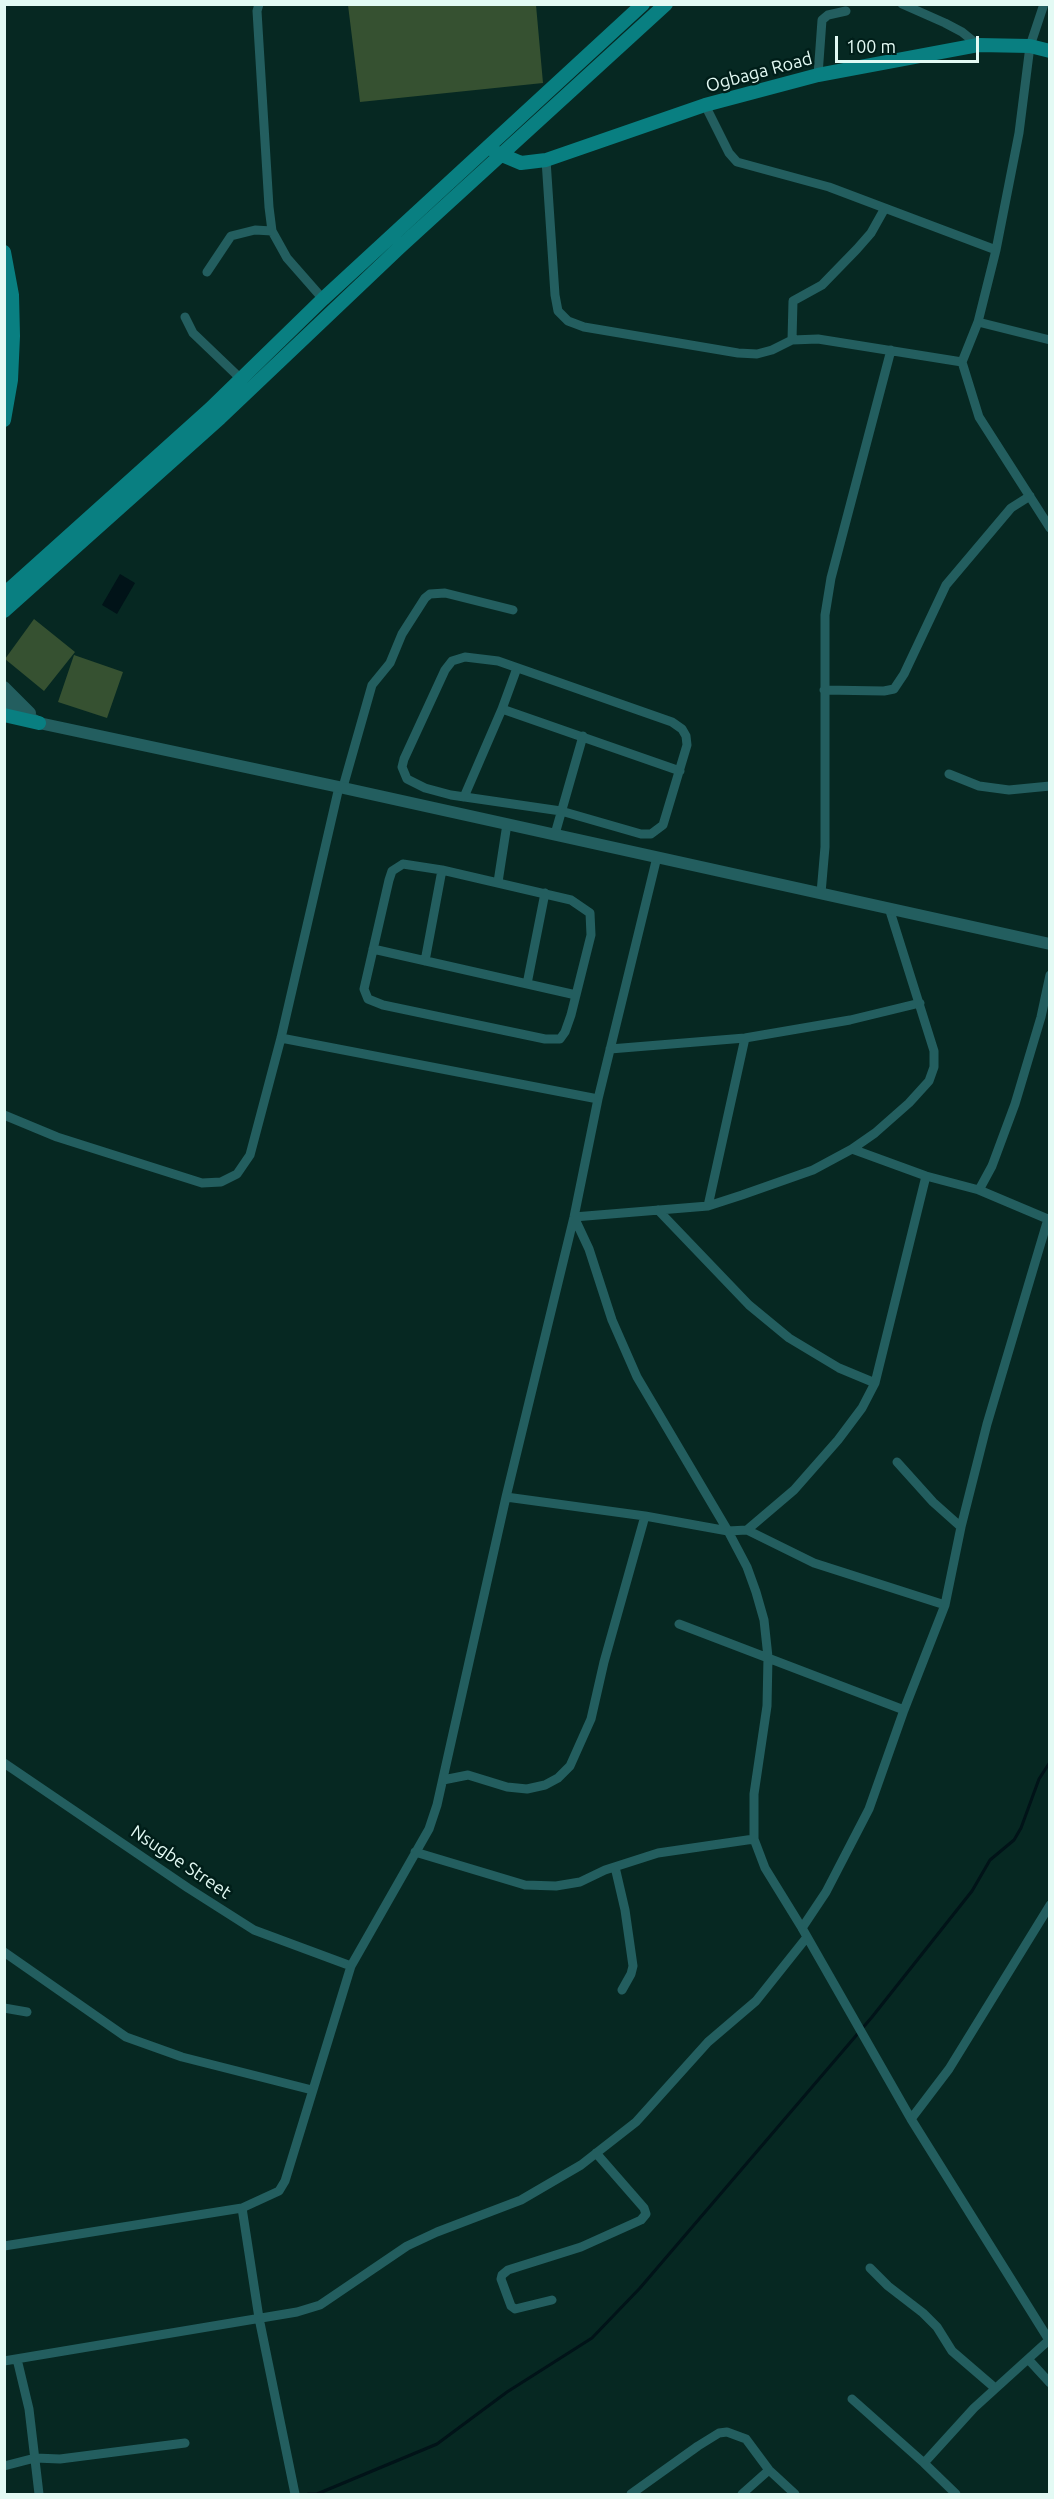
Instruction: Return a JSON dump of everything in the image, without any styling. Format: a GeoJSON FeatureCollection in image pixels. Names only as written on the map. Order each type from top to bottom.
{"type":"FeatureCollection","features":[{"type":"Feature","properties":{"kind":"main road"},"geometry":{"type":"LineString","coordinates":[[4,594],[241,379],[323,299],[643,4]]}},
{"type":"Feature","properties":{"kind":"main road"},"geometry":{"type":"LineString","coordinates":[[4,611],[220,417],[666,4]]}},
{"type":"Feature","properties":{"kind":"main road","name":"Ogbaga Road"},"geometry":{"type":"LineString","coordinates":[[488,146],[500,156],[521,163],[546,160],[705,105],[818,75],[978,45],[1030,46],[1050,51]]}},
{"type":"Feature","properties":{"kind":"main road"},"geometry":{"type":"LineString","coordinates":[[4,420],[11,380],[13,336],[12,295],[5,253]]}},
{"type":"Feature","properties":{"kind":"main road"},"geometry":{"type":"LineString","coordinates":[[4,715],[39,723]]}},
{"type":"Feature","properties":{"kind":"street"},"geometry":{"type":"LineString","coordinates":[[259,4],[257,11],[272,231],[287,258],[323,299]]}},
{"type":"Feature","properties":{"kind":"street"},"geometry":{"type":"LineString","coordinates":[[902,4],[945,22],[978,45]]}},
{"type":"Feature","properties":{"kind":"street"},"geometry":{"type":"LineString","coordinates":[[1044,4],[1030,46],[1019,133],[996,250],[978,322],[962,362],[979,417],[994,444],[1050,528]]}},
{"type":"Feature","properties":{"kind":"street"},"geometry":{"type":"LineString","coordinates":[[818,75],[822,20],[828,15],[846,11]]}},
{"type":"Feature","properties":{"kind":"street"},"geometry":{"type":"LineString","coordinates":[[705,105],[729,153],[737,162],[829,187],[996,250]]}},
{"type":"Feature","properties":{"kind":"street"},"geometry":{"type":"LineString","coordinates":[[546,160],[555,295],[558,311],[568,321],[584,327],[757,354],[792,340],[818,339],[962,362]]}},
{"type":"Feature","properties":{"kind":"street"},"geometry":{"type":"LineString","coordinates":[[792,340],[793,301],[822,285],[871,232],[885,208]]}},
{"type":"Feature","properties":{"kind":"street"},"geometry":{"type":"LineString","coordinates":[[207,272],[231,236],[255,230],[272,231]]}},
{"type":"Feature","properties":{"kind":"street"},"geometry":{"type":"LineString","coordinates":[[185,317],[194,333],[241,379]]}},
{"type":"Feature","properties":{"kind":"street"},"geometry":{"type":"LineString","coordinates":[[978,322],[1050,340]]}},
{"type":"Feature","properties":{"kind":"street"},"geometry":{"type":"LineString","coordinates":[[821,892],[825,847],[825,615],[831,578],[891,350]]}},
{"type":"Feature","properties":{"kind":"street"},"geometry":{"type":"LineString","coordinates":[[824,690],[884,691],[894,689],[904,674],[946,585],[1011,508],[1030,496]]}},
{"type":"Feature","properties":{"kind":"street"},"geometry":{"type":"LineString","coordinates":[[4,1115],[57,1137],[202,1183],[221,1182],[237,1174],[250,1155],[281,1038],[341,787],[372,685],[390,663],[402,634],[424,598],[430,594],[445,593],[513,609]]}},
{"type":"Feature","properties":{"kind":"street"},"geometry":{"type":"LineString","coordinates":[[465,657],[498,661],[672,722],[682,729],[686,736],[687,745],[680,771],[663,825],[651,834],[641,834],[561,811],[464,797],[425,788],[407,779],[402,767],[445,670],[452,661],[465,657]]}},
{"type":"Feature","properties":{"kind":"street"},"geometry":{"type":"LineString","coordinates":[[464,797],[517,668]]}},
{"type":"Feature","properties":{"kind":"street"},"geometry":{"type":"LineString","coordinates":[[4,687],[39,723]]}},
{"type":"Feature","properties":{"kind":"street"},"geometry":{"type":"LineString","coordinates":[[4,703],[39,723],[341,787],[1050,944]]}},
{"type":"Feature","properties":{"kind":"street"},"geometry":{"type":"LineString","coordinates":[[502,709],[680,771]]}},
{"type":"Feature","properties":{"kind":"street"},"geometry":{"type":"LineString","coordinates":[[555,834],[583,736]]}},
{"type":"Feature","properties":{"kind":"street"},"geometry":{"type":"LineString","coordinates":[[949,774],[979,786],[1009,790],[1050,786]]}},
{"type":"Feature","properties":{"kind":"street"},"geometry":{"type":"LineString","coordinates":[[498,882],[507,824]]}},
{"type":"Feature","properties":{"kind":"street"},"geometry":{"type":"LineString","coordinates":[[4,2246],[242,2208],[279,2191],[285,2181],[351,1966],[429,1829],[443,1780],[506,1497],[574,1217],[598,1099],[657,857]]}},
{"type":"Feature","properties":{"kind":"street"},"geometry":{"type":"LineString","coordinates":[[413,864],[442,870],[572,900],[590,912],[591,934],[576,995],[565,1032],[560,1039],[553,1040],[383,1005],[368,999],[365,994],[373,949],[389,880],[397,866],[413,864]]}},
{"type":"Feature","properties":{"kind":"street"},"geometry":{"type":"LineString","coordinates":[[425,961],[442,870]]}},
{"type":"Feature","properties":{"kind":"street"},"geometry":{"type":"LineString","coordinates":[[527,984],[545,893]]}},
{"type":"Feature","properties":{"kind":"street"},"geometry":{"type":"LineString","coordinates":[[574,1217],[708,1206],[813,1170],[852,1149],[875,1133],[909,1103],[928,1081],[934,1067],[934,1051],[889,908]]}},
{"type":"Feature","properties":{"kind":"street"},"geometry":{"type":"LineString","coordinates":[[373,949],[576,995]]}},
{"type":"Feature","properties":{"kind":"street"},"geometry":{"type":"LineString","coordinates":[[979,1190],[992,1166],[1015,1104],[1041,1017],[1050,975]]}},
{"type":"Feature","properties":{"kind":"street"},"geometry":{"type":"LineString","coordinates":[[610,1049],[745,1038],[850,1020],[920,1003]]}},
{"type":"Feature","properties":{"kind":"street"},"geometry":{"type":"LineString","coordinates":[[281,1038],[598,1099]]}},
{"type":"Feature","properties":{"kind":"street"},"geometry":{"type":"LineString","coordinates":[[708,1206],[745,1038]]}},
{"type":"Feature","properties":{"kind":"street"},"geometry":{"type":"LineString","coordinates":[[4,2361],[320,2306],[407,2246],[521,2200],[581,2165],[636,2122],[708,2042],[756,2001],[805,1932],[869,1809],[945,1605],[961,1527],[987,1424],[1049,1220],[979,1190],[926,1176],[852,1149]]}},
{"type":"Feature","properties":{"kind":"street"},"geometry":{"type":"LineString","coordinates":[[747,1530],[794,1490],[824,1456],[862,1408],[875,1383],[926,1176]]}},
{"type":"Feature","properties":{"kind":"street"},"geometry":{"type":"LineString","coordinates":[[658,1210],[749,1305],[789,1338],[839,1368],[875,1383]]}},
{"type":"Feature","properties":{"kind":"street"},"geometry":{"type":"LineString","coordinates":[[574,1217],[589,1249],[612,1320],[637,1377],[728,1531],[756,1592],[764,1620],[768,1657],[767,1706],[754,1794],[754,1839],[765,1868],[805,1932],[911,2120],[1049,2340],[974,2408],[924,2463]]}},
{"type":"Feature","properties":{"kind":"street"},"geometry":{"type":"LineString","coordinates":[[897,1462],[933,1502],[961,1527]]}},
{"type":"Feature","properties":{"kind":"street"},"geometry":{"type":"LineString","coordinates":[[506,1497],[645,1516],[728,1531],[747,1530],[814,1563],[945,1605]]}},
{"type":"Feature","properties":{"kind":"street"},"geometry":{"type":"LineString","coordinates":[[443,1780],[468,1775],[507,1787],[528,1789],[545,1785],[558,1778],[570,1766],[591,1719],[604,1662],[645,1516]]}},
{"type":"Feature","properties":{"kind":"street"},"geometry":{"type":"LineString","coordinates":[[679,1624],[904,1710]]}},
{"type":"Feature","properties":{"kind":"street","name":"Nsugbe Street"},"geometry":{"type":"LineString","coordinates":[[4,1763],[254,1930],[351,1966]]}},
{"type":"Feature","properties":{"kind":"street"},"geometry":{"type":"LineString","coordinates":[[415,1852],[525,1885],[556,1886],[580,1882],[615,1867],[658,1853],[754,1839]]}},
{"type":"Feature","properties":{"kind":"street"},"geometry":{"type":"LineString","coordinates":[[615,1867],[625,1910],[633,1966],[622,1990]]}},
{"type":"Feature","properties":{"kind":"street"},"geometry":{"type":"LineString","coordinates":[[911,2120],[949,2069],[1050,1905]]}},
{"type":"Feature","properties":{"kind":"street"},"geometry":{"type":"LineString","coordinates":[[4,1952],[126,2037],[182,2057],[312,2090]]}},
{"type":"Feature","properties":{"kind":"street"},"geometry":{"type":"LineString","coordinates":[[4,2008],[27,2012]]}},
{"type":"Feature","properties":{"kind":"street"},"geometry":{"type":"LineString","coordinates":[[552,2300],[515,2308],[511,2306],[501,2279],[508,2270],[581,2247],[641,2220],[646,2214],[644,2208],[596,2153]]}},
{"type":"Feature","properties":{"kind":"street"},"geometry":{"type":"LineString","coordinates":[[242,2208],[260,2318],[294,2490]]}},
{"type":"Feature","properties":{"kind":"street"},"geometry":{"type":"LineString","coordinates":[[870,2268],[888,2286],[923,2313],[937,2327],[952,2351],[995,2388]]}},
{"type":"Feature","properties":{"kind":"street"},"geometry":{"type":"LineString","coordinates":[[17,2359],[29,2409],[39,2494]]}},
{"type":"Feature","properties":{"kind":"street"},"geometry":{"type":"LineString","coordinates":[[1028,2359],[1050,2383]]}},
{"type":"Feature","properties":{"kind":"street"},"geometry":{"type":"LineString","coordinates":[[852,2399],[956,2494]]}},
{"type":"Feature","properties":{"kind":"street"},"geometry":{"type":"LineString","coordinates":[[631,2494],[665,2468],[719,2433],[736,2434],[746,2439],[769,2470],[795,2494]]}},
{"type":"Feature","properties":{"kind":"street"},"geometry":{"type":"LineString","coordinates":[[4,2466],[35,2458],[60,2459],[185,2443]]}},
{"type":"Feature","properties":{"kind":"street"},"geometry":{"type":"LineString","coordinates":[[742,2494],[769,2470]]}},
{"type":"Feature","properties":{"kind":"green space"},"geometry":{"type":"Polygon","coordinates":[[[348,5],[536,5],[543,83],[360,102],[348,5]]]}},
{"type":"Feature","properties":{"kind":"green space"},"geometry":{"type":"Polygon","coordinates":[[[34,619],[75,652],[44,691],[5,659],[34,619]]]}},
{"type":"Feature","properties":{"kind":"green space"},"geometry":{"type":"Polygon","coordinates":[[[74,655],[123,672],[107,718],[58,702],[74,655]]]}},
{"type":"Feature","properties":{"kind":"shaded area"},"geometry":{"type":"Polygon","coordinates":[[[120,574],[135,583],[117,614],[102,605],[120,574]]]}},
{"type":"Feature","properties":{"kind":"waterway"},"geometry":{"type":"LineString","coordinates":[[308,2494],[317,2494],[437,2444],[507,2392],[592,2338],[640,2288],[872,2017],[972,1891],[990,1860],[1014,1840],[1021,1828],[1039,1779],[1050,1762]]}}]}
